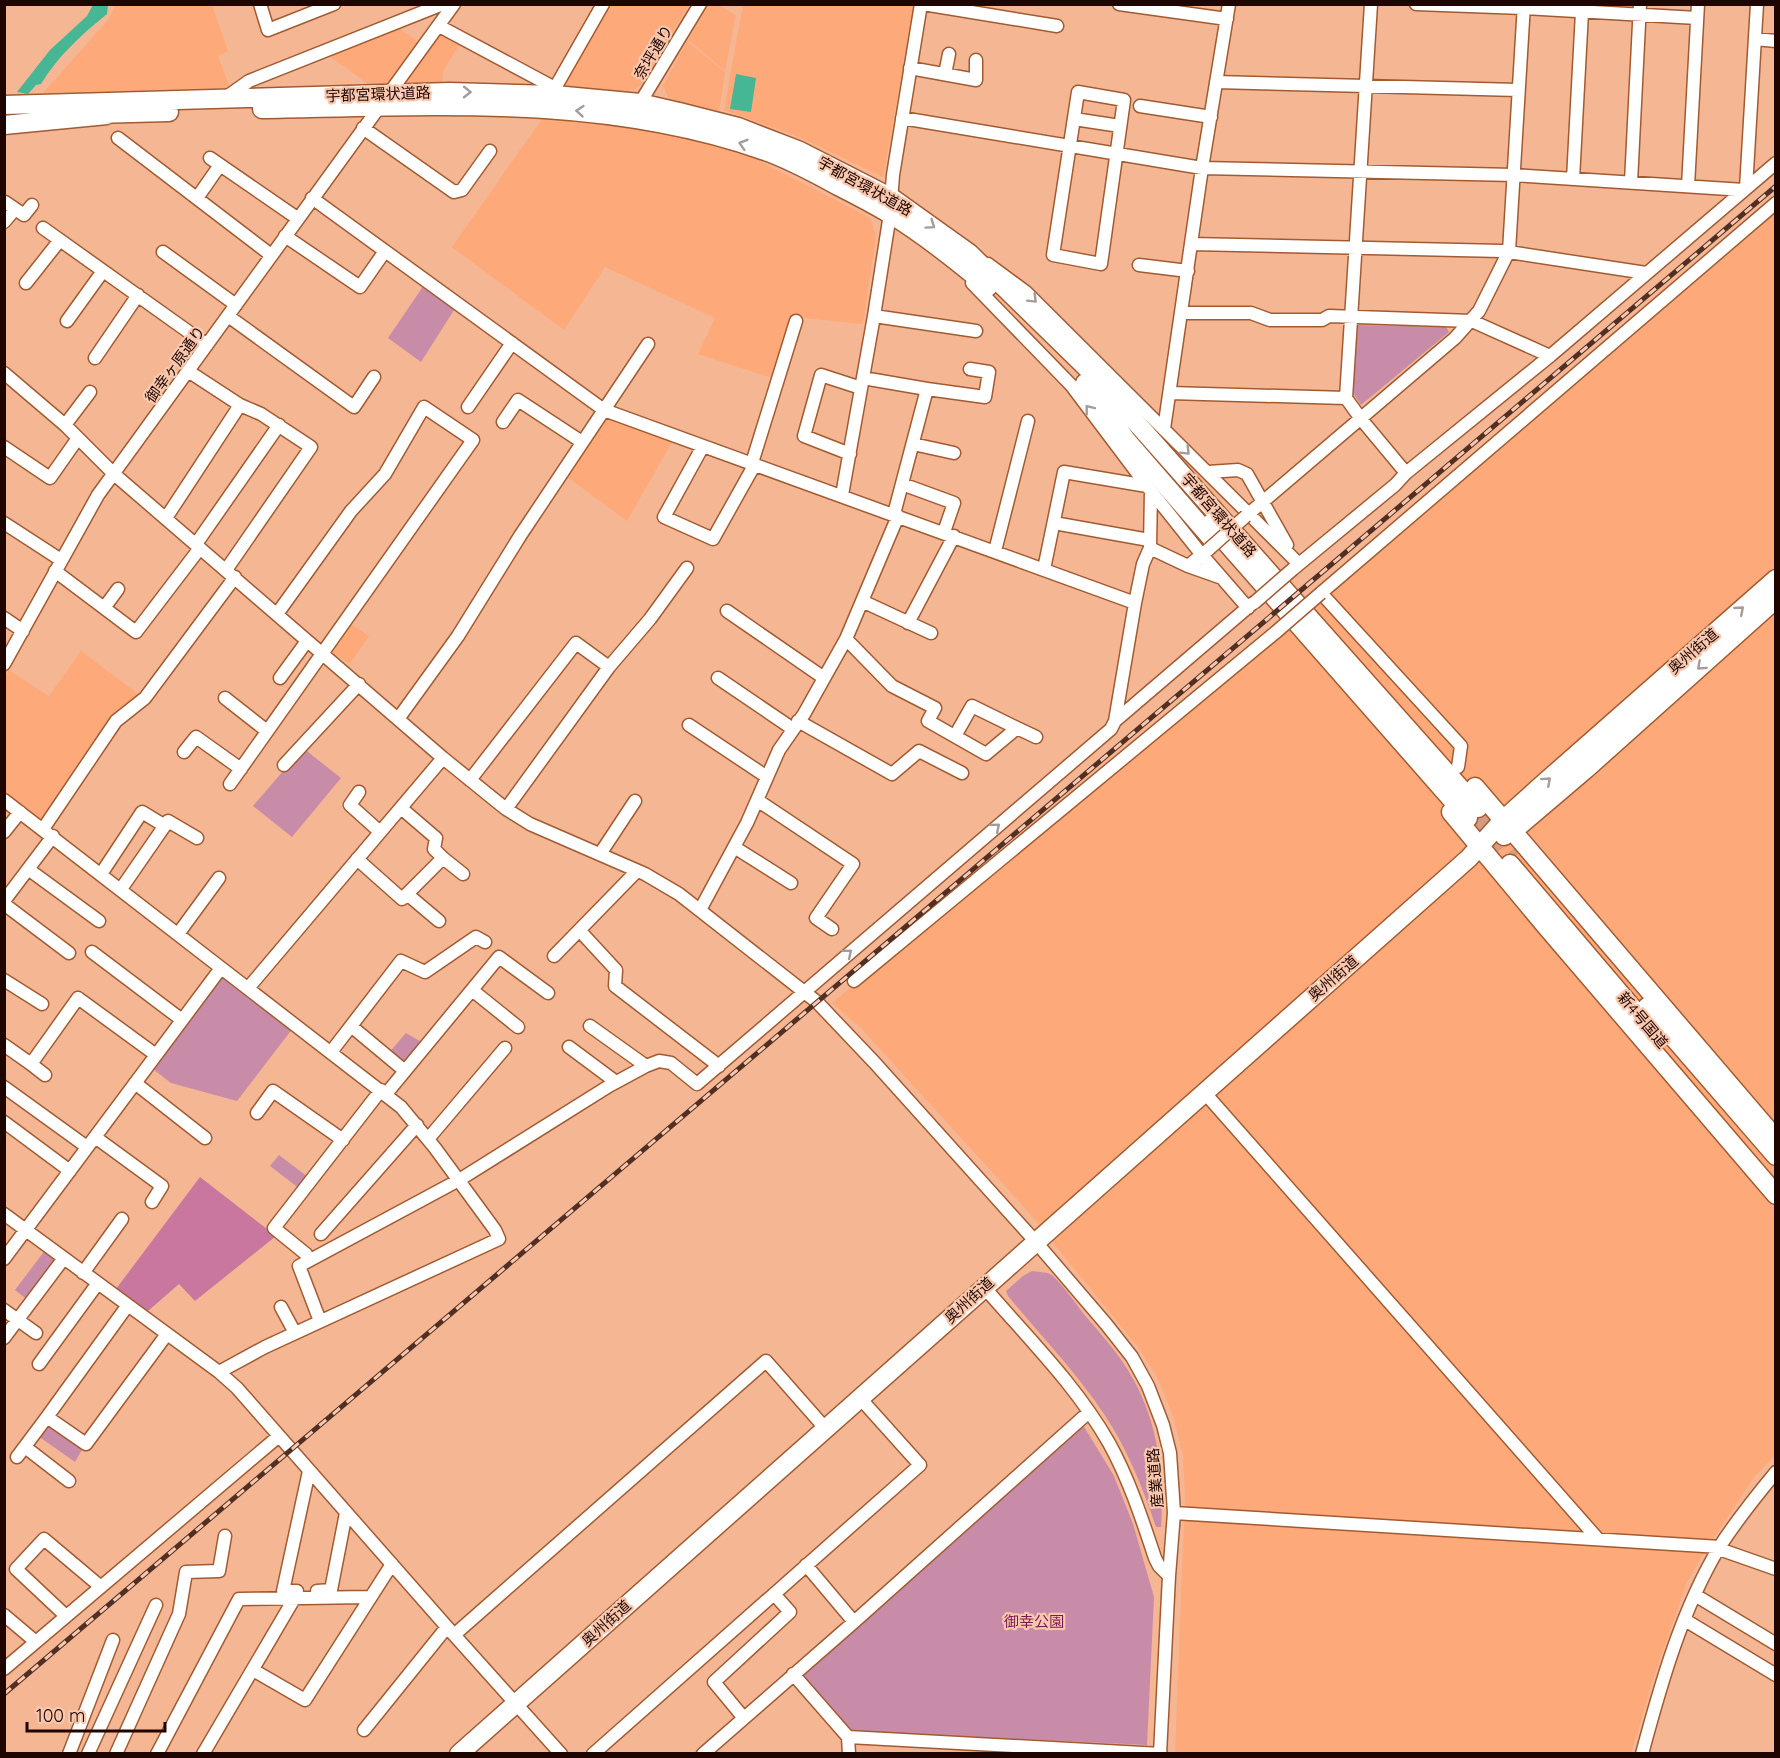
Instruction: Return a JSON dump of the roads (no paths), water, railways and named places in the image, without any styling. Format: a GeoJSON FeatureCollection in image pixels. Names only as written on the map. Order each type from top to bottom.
{"type":"FeatureCollection","features":[{"type":"Feature","properties":{"kind":"highway","name":"宇都宮環状道路"},"geometry":{"type":"LineString","coordinates":[[4,105],[134,107],[383,100],[461,92],[555,92],[639,111],[738,128],[800,152],[891,206],[961,255],[1156,432],[1473,813],[1085,383],[961,255]]}},
{"type":"Feature","properties":{"kind":"highway","name":"宇都宮環状道路"},"geometry":{"type":"LineString","coordinates":[[4,117],[225,98],[383,100],[639,111]]}},
{"type":"Feature","properties":{"kind":"highway"},"geometry":{"type":"LineString","coordinates":[[4,99],[134,107]]}},
{"type":"Feature","properties":{"kind":"highway"},"geometry":{"type":"LineString","coordinates":[[4,125],[134,107]]}},
{"type":"Feature","properties":{"kind":"highway"},"geometry":{"type":"LineString","coordinates":[[1085,383],[1132,448],[1431,787],[1480,848],[1776,1195]]}},
{"type":"Feature","properties":{"kind":"highway"},"geometry":{"type":"LineString","coordinates":[[1156,432],[1235,515],[1458,767],[1776,1139]]}},
{"type":"Feature","properties":{"kind":"highway","name":"奥州街道"},"geometry":{"type":"LineString","coordinates":[[1508,826],[1776,579]]}},
{"type":"Feature","properties":{"kind":"highway","name":"奥州街道"},"geometry":{"type":"LineString","coordinates":[[459,1754],[1480,848],[1586,769],[1776,599]]}},
{"type":"Feature","properties":{"kind":"highway","name":"新4号国道"},"geometry":{"type":"LineString","coordinates":[[1776,1156],[1515,859],[1776,1176]]}},
{"type":"Feature","properties":{"kind":"street"},"geometry":{"type":"LineString","coordinates":[[260,4],[268,30],[334,4]]}},
{"type":"Feature","properties":{"kind":"street"},"geometry":{"type":"LineString","coordinates":[[225,98],[249,81],[443,4]]}},
{"type":"Feature","properties":{"kind":"street","name":"御幸ヶ原通り"},"geometry":{"type":"LineString","coordinates":[[4,664],[94,502],[297,218],[454,4]]}},
{"type":"Feature","properties":{"kind":"street"},"geometry":{"type":"LineString","coordinates":[[439,26],[555,92],[603,4]]}},
{"type":"Feature","properties":{"kind":"street","name":"奈坪通り"},"geometry":{"type":"LineString","coordinates":[[639,111],[700,4]]}},
{"type":"Feature","properties":{"kind":"street"},"geometry":{"type":"LineString","coordinates":[[842,495],[874,316],[891,206],[893,175],[922,4],[1057,26]]}},
{"type":"Feature","properties":{"kind":"street"},"geometry":{"type":"LineString","coordinates":[[1119,4],[1156,7],[1227,19]]}},
{"type":"Feature","properties":{"kind":"street"},"geometry":{"type":"LineString","coordinates":[[1229,4],[1202,168],[1170,393],[1156,432],[1208,472],[1296,567]]}},
{"type":"Feature","properties":{"kind":"street"},"geometry":{"type":"LineString","coordinates":[[1371,4],[1346,398],[1406,472]]}},
{"type":"Feature","properties":{"kind":"street"},"geometry":{"type":"LineString","coordinates":[[1416,4],[1523,6],[1582,12],[1639,10],[1697,18]]}},
{"type":"Feature","properties":{"kind":"street"},"geometry":{"type":"LineString","coordinates":[[1688,186],[1698,4]]}},
{"type":"Feature","properties":{"kind":"street"},"geometry":{"type":"LineString","coordinates":[[1746,188],[1757,4]]}},
{"type":"Feature","properties":{"kind":"street"},"geometry":{"type":"LineString","coordinates":[[1188,566],[1473,321],[1509,251],[1523,6]]}},
{"type":"Feature","properties":{"kind":"street"},"geometry":{"type":"LineString","coordinates":[[1631,182],[1639,10]]}},
{"type":"Feature","properties":{"kind":"street"},"geometry":{"type":"LineString","coordinates":[[1573,179],[1582,12]]}},
{"type":"Feature","properties":{"kind":"street"},"geometry":{"type":"LineString","coordinates":[[1755,39],[1776,41]]}},
{"type":"Feature","properties":{"kind":"street"},"geometry":{"type":"LineString","coordinates":[[945,74],[949,54]]}},
{"type":"Feature","properties":{"kind":"street"},"geometry":{"type":"LineString","coordinates":[[910,68],[976,80],[976,60]]}},
{"type":"Feature","properties":{"kind":"street"},"geometry":{"type":"LineString","coordinates":[[1216,82],[1518,90]]}},
{"type":"Feature","properties":{"kind":"street"},"geometry":{"type":"LineString","coordinates":[[1078,92],[1124,100],[1101,264],[1053,255],[1070,146],[1078,92]]}},
{"type":"Feature","properties":{"kind":"street"},"geometry":{"type":"LineString","coordinates":[[1140,106],[1211,117]]}},
{"type":"Feature","properties":{"kind":"street"},"geometry":{"type":"LineString","coordinates":[[902,118],[1202,168],[1514,175],[1746,188]]}},
{"type":"Feature","properties":{"kind":"street"},"geometry":{"type":"LineString","coordinates":[[1074,119],[1120,126]]}},
{"type":"Feature","properties":{"kind":"street"},"geometry":{"type":"LineString","coordinates":[[363,128],[454,192],[462,190],[490,151]]}},
{"type":"Feature","properties":{"kind":"street"},"geometry":{"type":"LineString","coordinates":[[118,138],[272,255]]}},
{"type":"Feature","properties":{"kind":"street"},"geometry":{"type":"LineString","coordinates":[[197,198],[215,161],[297,218]]}},
{"type":"Feature","properties":{"kind":"street"},"geometry":{"type":"LineString","coordinates":[[1115,721],[1395,485],[1406,472],[1550,357],[1776,163]]}},
{"type":"Feature","properties":{"kind":"street"},"geometry":{"type":"LineString","coordinates":[[312,198],[604,410],[1135,603]]}},
{"type":"Feature","properties":{"kind":"street"},"geometry":{"type":"LineString","coordinates":[[854,981],[1276,632],[1776,203]]}},
{"type":"Feature","properties":{"kind":"street"},"geometry":{"type":"LineString","coordinates":[[4,222],[10,205],[24,215],[32,204]]}},
{"type":"Feature","properties":{"kind":"street"},"geometry":{"type":"LineString","coordinates":[[43,228],[207,345]]}},
{"type":"Feature","properties":{"kind":"street"},"geometry":{"type":"LineString","coordinates":[[285,236],[360,287],[385,251]]}},
{"type":"Feature","properties":{"kind":"street"},"geometry":{"type":"LineString","coordinates":[[26,283],[60,240]]}},
{"type":"Feature","properties":{"kind":"street"},"geometry":{"type":"LineString","coordinates":[[1192,244],[1509,251],[1646,273]]}},
{"type":"Feature","properties":{"kind":"street"},"geometry":{"type":"LineString","coordinates":[[164,252],[236,305]]}},
{"type":"Feature","properties":{"kind":"street"},"geometry":{"type":"LineString","coordinates":[[961,255],[974,286],[1004,314],[1071,385],[1149,488],[1206,552],[1223,579],[1251,605]]}},
{"type":"Feature","properties":{"kind":"street"},"geometry":{"type":"LineString","coordinates":[[1139,265],[1188,271]]}},
{"type":"Feature","properties":{"kind":"street"},"geometry":{"type":"LineString","coordinates":[[67,321],[103,271]]}},
{"type":"Feature","properties":{"kind":"street"},"geometry":{"type":"LineString","coordinates":[[95,358],[138,295]]}},
{"type":"Feature","properties":{"kind":"street"},"geometry":{"type":"LineString","coordinates":[[1182,313],[1251,313],[1270,320],[1322,320],[1329,316],[1473,321],[1550,357]]}},
{"type":"Feature","properties":{"kind":"street"},"geometry":{"type":"LineString","coordinates":[[228,316],[354,407],[374,377]]}},
{"type":"Feature","properties":{"kind":"street"},"geometry":{"type":"LineString","coordinates":[[874,316],[976,331]]}},
{"type":"Feature","properties":{"kind":"street"},"geometry":{"type":"LineString","coordinates":[[703,446],[664,517],[713,539],[754,464],[796,321]]}},
{"type":"Feature","properties":{"kind":"street"},"geometry":{"type":"LineString","coordinates":[[468,407],[512,343]]}},
{"type":"Feature","properties":{"kind":"street"},"geometry":{"type":"LineString","coordinates":[[398,719],[458,636],[582,442],[648,344]]}},
{"type":"Feature","properties":{"kind":"street"},"geometry":{"type":"LineString","coordinates":[[850,454],[804,436],[820,375],[862,383],[986,397],[988,372],[970,369]]}},
{"type":"Feature","properties":{"kind":"street"},"geometry":{"type":"LineString","coordinates":[[69,953],[4,902],[28,869],[116,721],[145,698],[230,574],[311,447],[261,414],[240,405],[188,370]]}},
{"type":"Feature","properties":{"kind":"street","name":"産業道路"},"geometry":{"type":"LineString","coordinates":[[4,373],[64,424],[114,474],[443,758],[506,809],[530,824],[638,871],[679,894],[822,1006],[1035,1241],[1106,1324],[1141,1371],[1156,1403],[1166,1436],[1172,1472],[1174,1513],[1161,1754]]}},
{"type":"Feature","properties":{"kind":"street"},"geometry":{"type":"LineString","coordinates":[[700,910],[734,847],[779,750],[846,639],[896,515],[927,389]]}},
{"type":"Feature","properties":{"kind":"street"},"geometry":{"type":"LineString","coordinates":[[64,424],[90,392]]}},
{"type":"Feature","properties":{"kind":"street"},"geometry":{"type":"LineString","coordinates":[[1170,393],[1346,398]]}},
{"type":"Feature","properties":{"kind":"street"},"geometry":{"type":"LineString","coordinates":[[503,422],[518,400],[582,442]]}},
{"type":"Feature","properties":{"kind":"street"},"geometry":{"type":"LineString","coordinates":[[166,518],[240,405]]}},
{"type":"Feature","properties":{"kind":"street"},"geometry":{"type":"LineString","coordinates":[[230,784],[473,440],[424,407],[385,474],[351,511],[277,614]]}},
{"type":"Feature","properties":{"kind":"street"},"geometry":{"type":"LineString","coordinates":[[995,551],[1028,421]]}},
{"type":"Feature","properties":{"kind":"street"},"geometry":{"type":"LineString","coordinates":[[4,523],[58,565],[104,608],[136,632],[198,546],[279,425]]}},
{"type":"Feature","properties":{"kind":"street"},"geometry":{"type":"LineString","coordinates":[[4,447],[50,478],[78,438]]}},
{"type":"Feature","properties":{"kind":"street"},"geometry":{"type":"LineString","coordinates":[[913,444],[954,453]]}},
{"type":"Feature","properties":{"kind":"street"},"geometry":{"type":"LineString","coordinates":[[1208,472],[1243,471],[1250,478],[1296,567]]}},
{"type":"Feature","properties":{"kind":"street"},"geometry":{"type":"LineString","coordinates":[[1044,569],[1064,472],[1149,488]]}},
{"type":"Feature","properties":{"kind":"street"},"geometry":{"type":"LineString","coordinates":[[902,484],[954,503],[949,534],[908,622]]}},
{"type":"Feature","properties":{"kind":"street"},"geometry":{"type":"LineString","coordinates":[[320,1321],[299,1266],[459,1180],[616,1082],[646,1066],[659,1061],[671,1063],[697,1084],[1111,729],[1115,721],[1135,603],[1149,544],[1149,488]]}},
{"type":"Feature","properties":{"kind":"street"},"geometry":{"type":"LineString","coordinates":[[1054,523],[1149,544],[1188,566],[1223,579]]}},
{"type":"Feature","properties":{"kind":"street"},"geometry":{"type":"LineString","coordinates":[[506,809],[609,667],[650,620],[687,568]]}},
{"type":"Feature","properties":{"kind":"street"},"geometry":{"type":"LineString","coordinates":[[104,608],[118,589]]}},
{"type":"Feature","properties":{"kind":"street"},"geometry":{"type":"LineString","coordinates":[[1322,593],[1461,746],[1458,767]]}},
{"type":"Feature","properties":{"kind":"street"},"geometry":{"type":"LineString","coordinates":[[862,601],[931,633]]}},
{"type":"Feature","properties":{"kind":"street"},"geometry":{"type":"LineString","coordinates":[[727,611],[824,678]]}},
{"type":"Feature","properties":{"kind":"street"},"geometry":{"type":"LineString","coordinates":[[4,618],[23,630]]}},
{"type":"Feature","properties":{"kind":"street"},"geometry":{"type":"LineString","coordinates":[[846,639],[892,686],[935,708],[928,722],[986,754],[1017,728]]}},
{"type":"Feature","properties":{"kind":"street"},"geometry":{"type":"LineString","coordinates":[[280,678],[307,641]]}},
{"type":"Feature","properties":{"kind":"street"},"geometry":{"type":"LineString","coordinates":[[470,780],[576,643],[609,667]]}},
{"type":"Feature","properties":{"kind":"street"},"geometry":{"type":"LineString","coordinates":[[718,678],[796,725],[892,774],[919,751],[962,772]]}},
{"type":"Feature","properties":{"kind":"street"},"geometry":{"type":"LineString","coordinates":[[284,765],[359,684]]}},
{"type":"Feature","properties":{"kind":"street"},"geometry":{"type":"LineString","coordinates":[[225,698],[267,731]]}},
{"type":"Feature","properties":{"kind":"street"},"geometry":{"type":"LineString","coordinates":[[955,736],[972,706],[1036,737]]}},
{"type":"Feature","properties":{"kind":"street"},"geometry":{"type":"LineString","coordinates":[[689,725],[767,777]]}},
{"type":"Feature","properties":{"kind":"street"},"geometry":{"type":"LineString","coordinates":[[184,752],[196,737],[241,769]]}},
{"type":"Feature","properties":{"kind":"street"},"geometry":{"type":"LineString","coordinates":[[249,987],[443,758]]}},
{"type":"Feature","properties":{"kind":"street"},"geometry":{"type":"LineString","coordinates":[[359,792],[350,805],[380,832]]}},
{"type":"Feature","properties":{"kind":"street"},"geometry":{"type":"LineString","coordinates":[[4,800],[221,968],[249,987],[401,1107],[459,1180],[499,1239],[265,1347],[219,1372]]}},
{"type":"Feature","properties":{"kind":"street"},"geometry":{"type":"LineString","coordinates":[[757,800],[853,864],[816,918],[832,929]]}},
{"type":"Feature","properties":{"kind":"street"},"geometry":{"type":"LineString","coordinates":[[600,854],[636,801]]}},
{"type":"Feature","properties":{"kind":"street"},"geometry":{"type":"LineString","coordinates":[[401,808],[436,838],[434,849],[463,874]]}},
{"type":"Feature","properties":{"kind":"street"},"geometry":{"type":"LineString","coordinates":[[4,832],[20,812]]}},
{"type":"Feature","properties":{"kind":"street"},"geometry":{"type":"LineString","coordinates":[[100,874],[142,812],[165,826]]}},
{"type":"Feature","properties":{"kind":"street"},"geometry":{"type":"LineString","coordinates":[[121,889],[168,821],[197,838]]}},
{"type":"Feature","properties":{"kind":"street"},"geometry":{"type":"LineString","coordinates":[[734,847],[791,883]]}},
{"type":"Feature","properties":{"kind":"street"},"geometry":{"type":"LineString","coordinates":[[357,859],[402,899],[443,858]]}},
{"type":"Feature","properties":{"kind":"street"},"geometry":{"type":"LineString","coordinates":[[28,869],[99,921]]}},
{"type":"Feature","properties":{"kind":"street"},"geometry":{"type":"LineString","coordinates":[[554,956],[638,871]]}},
{"type":"Feature","properties":{"kind":"street"},"geometry":{"type":"LineString","coordinates":[[178,934],[219,878]]}},
{"type":"Feature","properties":{"kind":"street"},"geometry":{"type":"LineString","coordinates":[[407,894],[439,921]]}},
{"type":"Feature","properties":{"kind":"street"},"geometry":{"type":"LineString","coordinates":[[580,931],[616,970],[615,986],[719,1066]]}},
{"type":"Feature","properties":{"kind":"street"},"geometry":{"type":"LineString","coordinates":[[331,1052],[401,961],[425,972],[476,937],[485,942]]}},
{"type":"Feature","properties":{"kind":"street"},"geometry":{"type":"LineString","coordinates":[[92,952],[182,1020]]}},
{"type":"Feature","properties":{"kind":"street"},"geometry":{"type":"LineString","coordinates":[[308,1261],[306,1254],[274,1228],[383,1092],[405,1071],[500,957],[548,993]]}},
{"type":"Feature","properties":{"kind":"street"},"geometry":{"type":"LineString","coordinates":[[4,1259],[221,968]]}},
{"type":"Feature","properties":{"kind":"street"},"geometry":{"type":"LineString","coordinates":[[4,980],[42,1004]]}},
{"type":"Feature","properties":{"kind":"street"},"geometry":{"type":"LineString","coordinates":[[472,990],[518,1027]]}},
{"type":"Feature","properties":{"kind":"street"},"geometry":{"type":"LineString","coordinates":[[31,1064],[78,998],[156,1055]]}},
{"type":"Feature","properties":{"kind":"street"},"geometry":{"type":"LineString","coordinates":[[351,1026],[405,1071]]}},
{"type":"Feature","properties":{"kind":"street"},"geometry":{"type":"LineString","coordinates":[[590,1026],[646,1066]]}},
{"type":"Feature","properties":{"kind":"street"},"geometry":{"type":"LineString","coordinates":[[4,1045],[45,1075]]}},
{"type":"Feature","properties":{"kind":"street"},"geometry":{"type":"LineString","coordinates":[[569,1047],[616,1082]]}},
{"type":"Feature","properties":{"kind":"street"},"geometry":{"type":"LineString","coordinates":[[428,1139],[505,1048]]}},
{"type":"Feature","properties":{"kind":"street"},"geometry":{"type":"LineString","coordinates":[[135,1083],[205,1138]]}},
{"type":"Feature","properties":{"kind":"street"},"geometry":{"type":"LineString","coordinates":[[4,1087],[162,1186],[152,1202]]}},
{"type":"Feature","properties":{"kind":"street"},"geometry":{"type":"LineString","coordinates":[[257,1113],[273,1091],[343,1140]]}},
{"type":"Feature","properties":{"kind":"street"},"geometry":{"type":"LineString","coordinates":[[1204,1092],[1597,1538]]}},
{"type":"Feature","properties":{"kind":"street"},"geometry":{"type":"LineString","coordinates":[[4,1122],[70,1171]]}},
{"type":"Feature","properties":{"kind":"street"},"geometry":{"type":"LineString","coordinates":[[321,1234],[417,1125]]}},
{"type":"Feature","properties":{"kind":"street"},"geometry":{"type":"LineString","coordinates":[[4,1214],[219,1372],[237,1388],[561,1754]]}},
{"type":"Feature","properties":{"kind":"street"},"geometry":{"type":"LineString","coordinates":[[83,1273],[122,1219]]}},
{"type":"Feature","properties":{"kind":"street"},"geometry":{"type":"LineString","coordinates":[[4,1338],[64,1258]]}},
{"type":"Feature","properties":{"kind":"street"},"geometry":{"type":"LineString","coordinates":[[39,1364],[98,1283]]}},
{"type":"Feature","properties":{"kind":"street"},"geometry":{"type":"LineString","coordinates":[[984,1287],[1055,1368],[1089,1412],[1117,1458],[1133,1493],[1155,1558],[1169,1576]]}},
{"type":"Feature","properties":{"kind":"street"},"geometry":{"type":"LineString","coordinates":[[69,1481],[21,1452],[128,1305]]}},
{"type":"Feature","properties":{"kind":"street"},"geometry":{"type":"LineString","coordinates":[[281,1307],[295,1333]]}},
{"type":"Feature","properties":{"kind":"street"},"geometry":{"type":"LineString","coordinates":[[4,1310],[36,1333]]}},
{"type":"Feature","properties":{"kind":"street"},"geometry":{"type":"LineString","coordinates":[[47,1417],[86,1443],[167,1334]]}},
{"type":"Feature","properties":{"kind":"street"},"geometry":{"type":"LineString","coordinates":[[364,1730],[450,1631],[766,1361],[825,1428]]}},
{"type":"Feature","properties":{"kind":"street"},"geometry":{"type":"LineString","coordinates":[[593,1754],[920,1465],[859,1397]]}},
{"type":"Feature","properties":{"kind":"street"},"geometry":{"type":"LineString","coordinates":[[703,1754],[855,1622],[1089,1412]]}},
{"type":"Feature","properties":{"kind":"street"},"geometry":{"type":"LineString","coordinates":[[4,1669],[279,1437]]}},
{"type":"Feature","properties":{"kind":"street"},"geometry":{"type":"LineString","coordinates":[[309,1471],[283,1591],[331,1590],[346,1513]]}},
{"type":"Feature","properties":{"kind":"street"},"geometry":{"type":"LineString","coordinates":[[1642,1754],[1655,1706],[1695,1596],[1720,1548],[1750,1503],[1776,1472]]}},
{"type":"Feature","properties":{"kind":"street"},"geometry":{"type":"LineString","coordinates":[[1174,1513],[1597,1538],[1720,1548],[1776,1569]]}},
{"type":"Feature","properties":{"kind":"street"},"geometry":{"type":"LineString","coordinates":[[116,1754],[179,1614],[186,1572],[219,1571],[225,1536]]}},
{"type":"Feature","properties":{"kind":"street"},"geometry":{"type":"LineString","coordinates":[[66,1616],[16,1569],[44,1539],[101,1587]]}},
{"type":"Feature","properties":{"kind":"street"},"geometry":{"type":"LineString","coordinates":[[254,1670],[305,1700],[392,1564]]}},
{"type":"Feature","properties":{"kind":"street"},"geometry":{"type":"LineString","coordinates":[[806,1565],[855,1622]]}},
{"type":"Feature","properties":{"kind":"street"},"geometry":{"type":"LineString","coordinates":[[743,1717],[714,1682],[790,1612],[774,1594]]}},
{"type":"Feature","properties":{"kind":"street"},"geometry":{"type":"LineString","coordinates":[[1695,1596],[1776,1644]]}},
{"type":"Feature","properties":{"kind":"street"},"geometry":{"type":"LineString","coordinates":[[157,1754],[239,1599],[369,1597]]}},
{"type":"Feature","properties":{"kind":"street"},"geometry":{"type":"LineString","coordinates":[[203,1754],[294,1599]]}},
{"type":"Feature","properties":{"kind":"street"},"geometry":{"type":"LineString","coordinates":[[88,1754],[156,1605]]}},
{"type":"Feature","properties":{"kind":"street"},"geometry":{"type":"LineString","coordinates":[[4,1615],[36,1642]]}},
{"type":"Feature","properties":{"kind":"street"},"geometry":{"type":"LineString","coordinates":[[1685,1620],[1776,1675]]}},
{"type":"Feature","properties":{"kind":"street"},"geometry":{"type":"LineString","coordinates":[[69,1754],[113,1640]]}},
{"type":"Feature","properties":{"kind":"street"},"geometry":{"type":"LineString","coordinates":[[793,1674],[848,1737],[849,1754]]}},
{"type":"Feature","properties":{"kind":"street"},"geometry":{"type":"LineString","coordinates":[[848,1737],[1161,1754]]}},
{"type":"Feature","properties":{"kind":"tunnel"},"geometry":{"type":"LineString","coordinates":[[1478,808],[1519,853]]}},
{"type":"Feature","properties":{"kind":"tunnel"},"geometry":{"type":"LineString","coordinates":[[1468,818],[1510,864]]}},
{"type":"Feature","properties":{"kind":"railway"},"geometry":{"type":"LineString","coordinates":[[4,1694],[1776,186]]}},
{"type":"Feature","properties":{"kind":"park label","name":"御幸公園"},"geometry":{"type":"Point","coordinates":[1034,1621]}}]}
